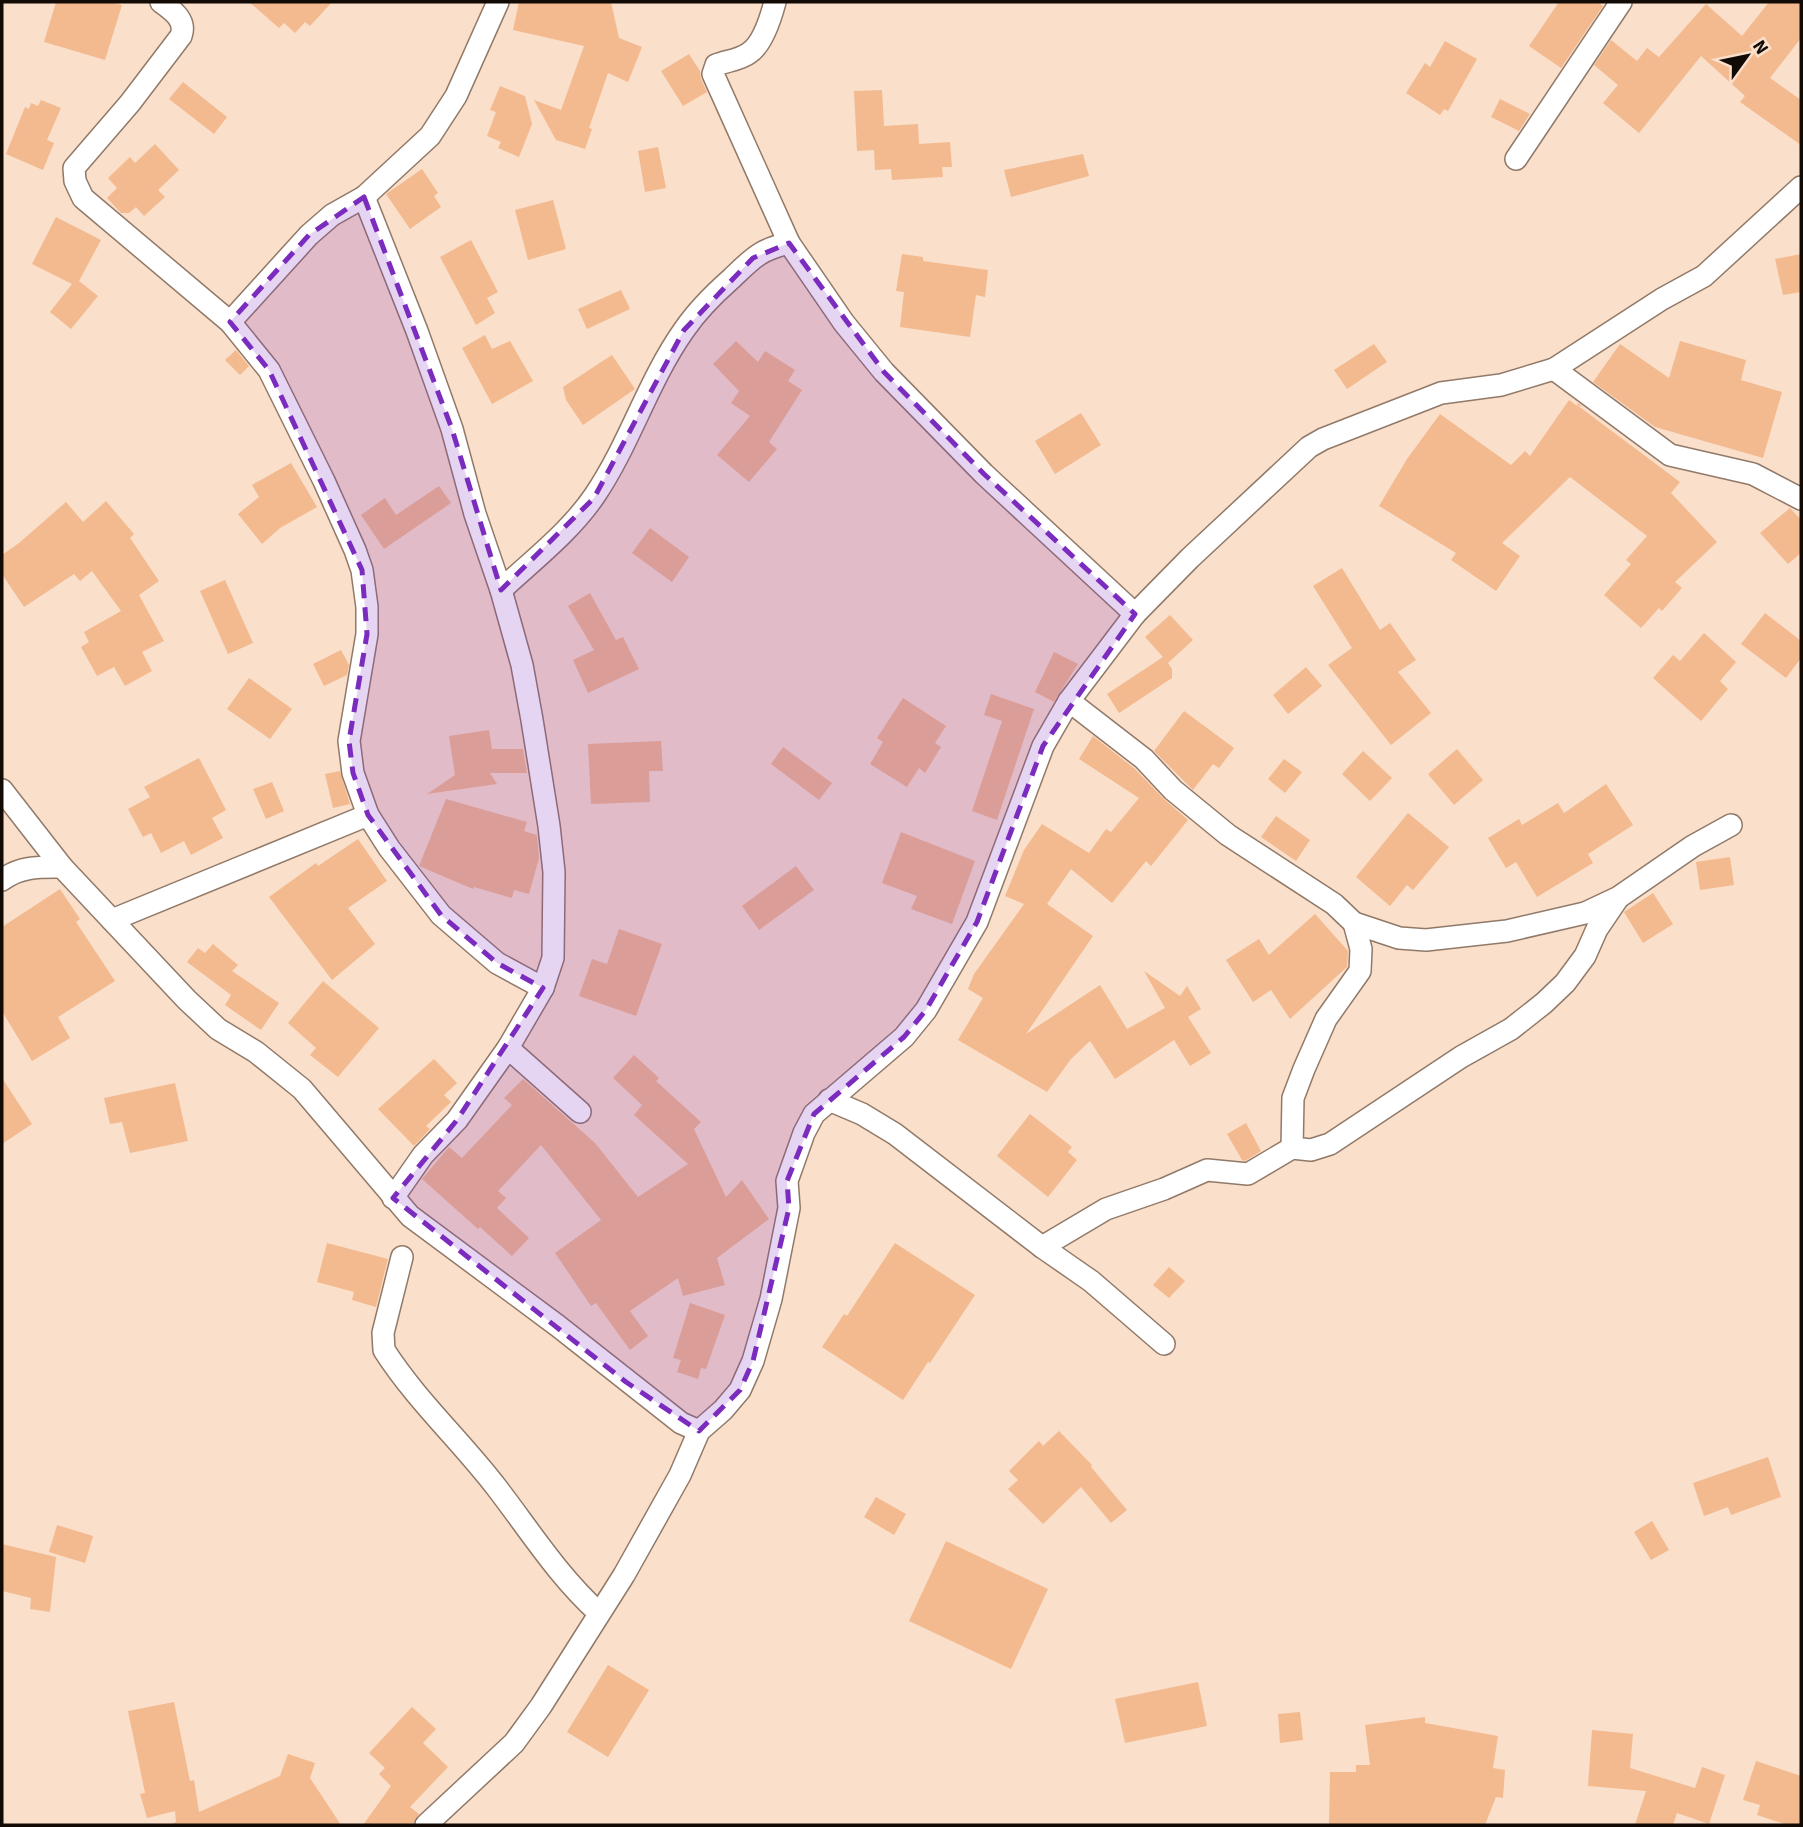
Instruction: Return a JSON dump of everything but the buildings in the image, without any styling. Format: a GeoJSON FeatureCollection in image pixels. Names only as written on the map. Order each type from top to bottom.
{"type":"FeatureCollection","features":[{"type":"Feature","properties":{"kind":"street"},"geometry":{"type":"LineString","coordinates":[[161,2],[174,11],[184,30],[130,103],[74,168],[77,188],[83,198],[230,322],[269,370],[324,481],[362,570],[367,607],[367,634],[349,741],[353,773],[368,815],[389,848],[441,915],[459,933],[498,963],[543,988]]}},
{"type":"Feature","properties":{"kind":"street"},"geometry":{"type":"LineString","coordinates":[[230,322],[309,235],[332,215],[364,197],[414,152],[443,120],[498,2]]}},
{"type":"Feature","properties":{"kind":"street"},"geometry":{"type":"LineString","coordinates":[[775,2],[766,26],[752,50],[747,55],[716,65],[713,74],[789,243],[844,323],[884,372],[984,474],[1135,614]]}},
{"type":"Feature","properties":{"kind":"street"},"geometry":{"type":"LineString","coordinates":[[1516,159],[1621,2]]}},
{"type":"Feature","properties":{"kind":"street"},"geometry":{"type":"LineString","coordinates":[[426,1825],[514,1743],[571,1660],[624,1575],[681,1475],[699,1431],[723,1410],[740,1390],[753,1361],[771,1299],[789,1208],[787,1181],[804,1133],[814,1114],[904,1037],[926,1010],[977,922],[1043,746],[1069,701],[1135,614],[1190,558],[1309,447],[1323,439],[1441,393],[1502,385],[1554,369],[1662,299],[1704,276],[1801,187]]}},
{"type":"Feature","properties":{"kind":"street"},"geometry":{"type":"LineString","coordinates":[[364,197],[452,429],[475,514],[501,590],[522,666],[549,826],[554,872],[553,958],[543,988],[508,1048],[457,1121],[423,1155],[393,1198]]}},
{"type":"Feature","properties":{"kind":"street"},"geometry":{"type":"LineString","coordinates":[[501,590],[570,525],[594,498],[618,458],[662,367],[684,330],[710,298],[753,258],[768,248],[789,243]]}},
{"type":"Feature","properties":{"kind":"street"},"geometry":{"type":"LineString","coordinates":[[1554,369],[1670,455],[1753,474],[1801,499]]}},
{"type":"Feature","properties":{"kind":"street"},"geometry":{"type":"LineString","coordinates":[[1069,701],[1144,759],[1173,790],[1228,835],[1334,904],[1354,923],[1399,938],[1426,940],[1507,931],[1585,913],[1619,897],[1693,846],[1731,825]]}},
{"type":"Feature","properties":{"kind":"street"},"geometry":{"type":"LineString","coordinates":[[2,790],[62,867],[187,1000],[218,1028],[256,1052],[302,1089],[410,1216],[558,1326],[681,1423],[699,1431]]}},
{"type":"Feature","properties":{"kind":"street"},"geometry":{"type":"LineString","coordinates":[[112,919],[368,815]]}},
{"type":"Feature","properties":{"kind":"street"},"geometry":{"type":"LineString","coordinates":[[2,880],[30,867],[62,867]]}},
{"type":"Feature","properties":{"kind":"street"},"geometry":{"type":"LineString","coordinates":[[1042,1247],[1106,1209],[1164,1189],[1207,1170],[1248,1174],[1292,1148],[1311,1150],[1330,1144],[1461,1057],[1511,1029],[1564,984],[1585,956],[1597,929],[1619,897]]}},
{"type":"Feature","properties":{"kind":"street"},"geometry":{"type":"LineString","coordinates":[[1292,1148],[1293,1098],[1304,1069],[1326,1019],[1360,971],[1361,949],[1354,923]]}},
{"type":"Feature","properties":{"kind":"street"},"geometry":{"type":"LineString","coordinates":[[508,1048],[580,1112]]}},
{"type":"Feature","properties":{"kind":"street"},"geometry":{"type":"LineString","coordinates":[[829,1100],[862,1114],[895,1134],[1042,1247],[1091,1281],[1164,1344]]}},
{"type":"Feature","properties":{"kind":"street"},"geometry":{"type":"LineString","coordinates":[[402,1257],[383,1333],[384,1350],[497,1488],[574,1591],[599,1613]]}},
{"type":"Feature","properties":{"kind":"highlighted area"},"geometry":{"type":"Polygon","coordinates":[[[364,197],[452,429],[501,590],[594,498],[684,330],[753,258],[789,243],[884,372],[984,474],[1135,614],[1043,746],[977,922],[926,1010],[904,1037],[814,1114],[787,1181],[789,1208],[753,1361],[740,1390],[699,1431],[626,1382],[393,1198],[457,1120],[543,988],[497,963],[441,915],[368,815],[353,773],[349,741],[367,634],[362,570],[269,370],[230,322],[309,235],[364,197]]]}}]}
